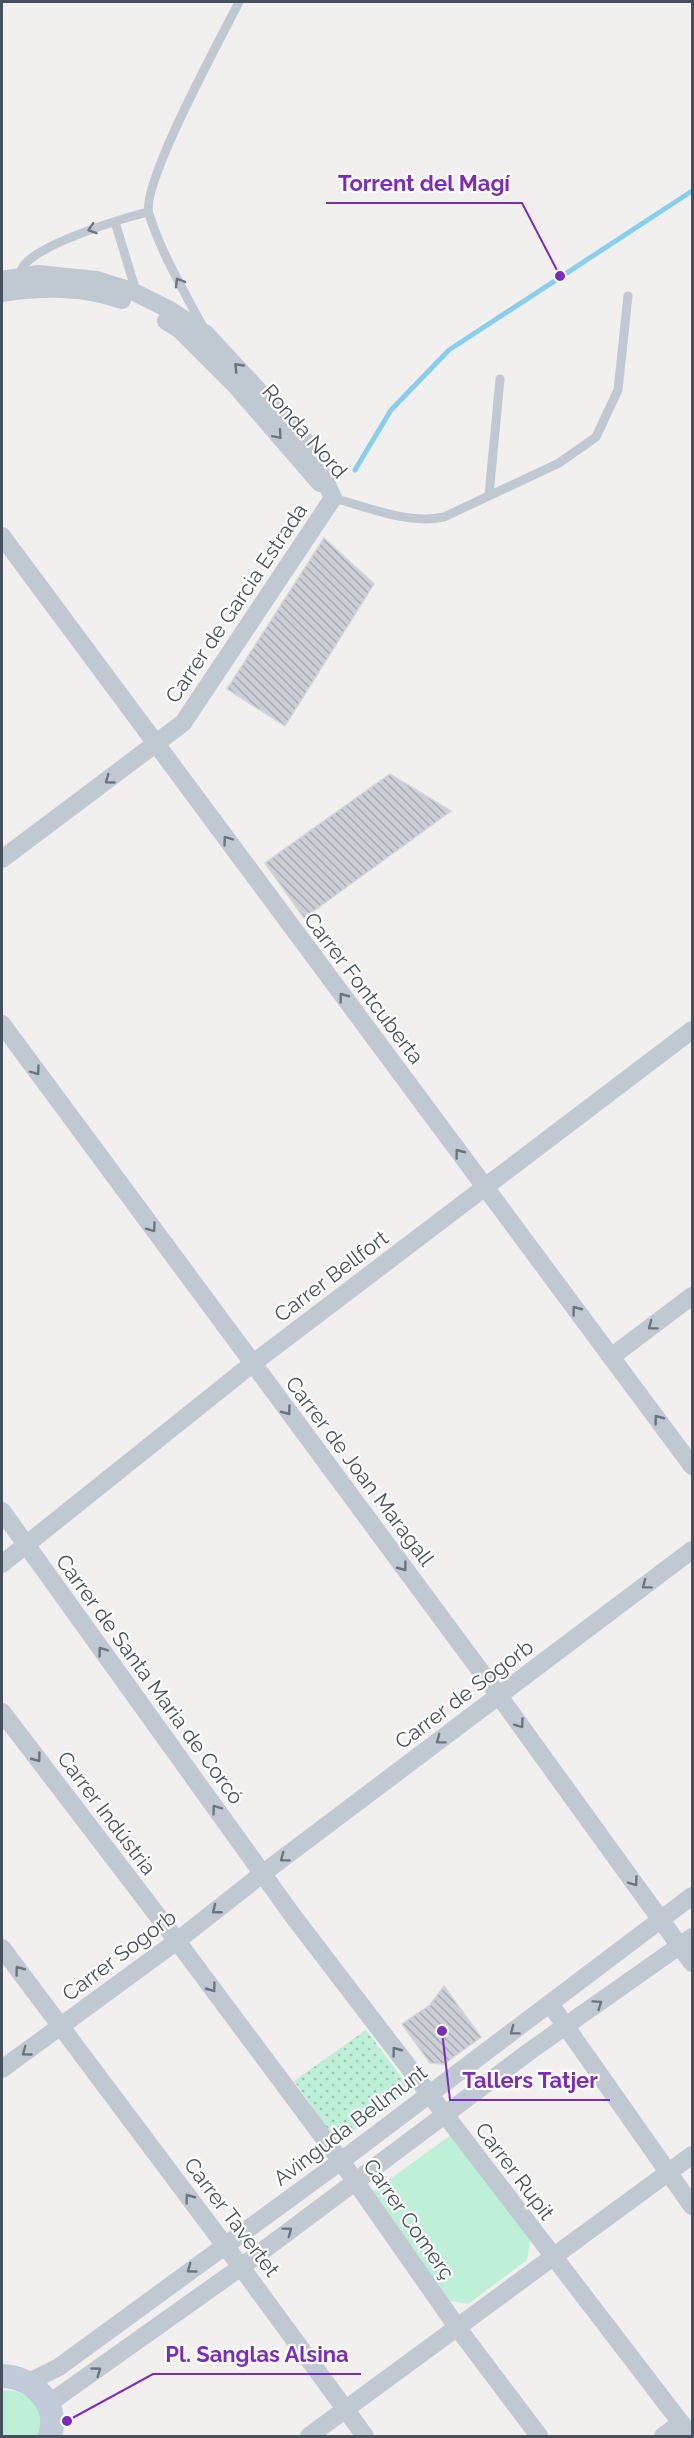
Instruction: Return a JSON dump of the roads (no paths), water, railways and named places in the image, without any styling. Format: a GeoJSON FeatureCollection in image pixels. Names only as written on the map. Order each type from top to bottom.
{"type":"FeatureCollection","features":[{"type":"Feature","properties":{"kind":"street","name":"Ronda Nord"},"geometry":{"type":"LineString","coordinates":[[10,278],[38,274],[97,280],[136,293],[170,310],[206,334],[309,445],[333,498]]}},
{"type":"Feature","properties":{"kind":"street","name":"Ronda Nord"},"geometry":{"type":"LineString","coordinates":[[2,293],[49,287],[72,289],[108,295],[154,313],[180,330],[237,387],[333,498]]}},
{"type":"Feature","properties":{"kind":"street","name":"Carrer de Garcia Estrada"},"geometry":{"type":"LineString","coordinates":[[2,859],[157,745],[183,723],[333,498]]}},
{"type":"Feature","properties":{"kind":"street","name":"Carrer Fontcuberta"},"geometry":{"type":"LineString","coordinates":[[2,536],[693,1466]]}},
{"type":"Feature","properties":{"kind":"street","name":"Carrer de Joan Maragall"},"geometry":{"type":"LineString","coordinates":[[2,1024],[499,1696],[661,1920],[686,1942],[693,1964]]}},
{"type":"Feature","properties":{"kind":"street","name":"Carrer Bellfort"},"geometry":{"type":"LineString","coordinates":[[2,1564],[252,1364],[693,1030]]}},
{"type":"Feature","properties":{"kind":"street"},"geometry":{"type":"LineString","coordinates":[[611,1357],[693,1296]]}},
{"type":"Feature","properties":{"kind":"street","name":"Carrer de Santa Maria de Corcó"},"geometry":{"type":"LineString","coordinates":[[2,1511],[262,1874]]}},
{"type":"Feature","properties":{"kind":"street","name":"Carrer de Sogorb"},"geometry":{"type":"LineString","coordinates":[[262,1874],[693,1550]]}},
{"type":"Feature","properties":{"kind":"street","name":"Carrer Indústria"},"geometry":{"type":"LineString","coordinates":[[2,1712],[177,1941]]}},
{"type":"Feature","properties":{"kind":"street","name":"Carrer Sogorb"},"geometry":{"type":"LineString","coordinates":[[2,2069],[177,1941],[262,1874]]}},
{"type":"Feature","properties":{"kind":"street","name":"Carrer Rupit"},"geometry":{"type":"LineString","coordinates":[[262,1874],[686,2430]]}},
{"type":"Feature","properties":{"kind":"street","name":"Avinguda Bellmunt"},"geometry":{"type":"LineString","coordinates":[[28,2382],[58,2367],[340,2161],[693,1896]]}},
{"type":"Feature","properties":{"kind":"street","name":"Carrer Comerç"},"geometry":{"type":"LineString","coordinates":[[177,1941],[354,2180],[457,2327],[539,2436]]}},
{"type":"Feature","properties":{"kind":"street"},"geometry":{"type":"LineString","coordinates":[[48,2404],[241,2267],[354,2180],[686,1942]]}},
{"type":"Feature","properties":{"kind":"street","name":"Carrer Tavertet"},"geometry":{"type":"LineString","coordinates":[[2,1948],[365,2436]]}},
{"type":"Feature","properties":{"kind":"street"},"geometry":{"type":"LineString","coordinates":[[550,2004],[693,2206]]}},
{"type":"Feature","properties":{"kind":"street"},"geometry":{"type":"LineString","coordinates":[[309,2436],[693,2155]]}},
{"type":"Feature","properties":{"kind":"street"},"geometry":{"type":"LineString","coordinates":[[2,2376],[16,2377],[28,2382],[40,2392],[48,2404],[52,2418],[50,2436]]}},
{"type":"Feature","properties":{"kind":"street"},"geometry":{"type":"LineString","coordinates":[[663,2436],[686,2430]]}},
{"type":"Feature","properties":{"kind":"lane"},"geometry":{"type":"LineString","coordinates":[[206,334],[170,266],[148,212],[149,195],[158,164],[239,2]]}},
{"type":"Feature","properties":{"kind":"lane"},"geometry":{"type":"LineString","coordinates":[[10,278],[36,255],[82,233],[148,212]]}},
{"type":"Feature","properties":{"kind":"lane"},"geometry":{"type":"LineString","coordinates":[[115,222],[136,293]]}},
{"type":"Feature","properties":{"kind":"lane"},"geometry":{"type":"LineString","coordinates":[[333,498],[388,513],[429,520],[444,517],[559,463],[596,437],[618,390],[628,296]]}},
{"type":"Feature","properties":{"kind":"lane"},"geometry":{"type":"LineString","coordinates":[[489,495],[500,379]]}},
{"type":"Feature","properties":{"kind":"waterway"},"geometry":{"type":"LineString","coordinates":[[355,470],[391,410],[449,350],[692,191]]}},
{"type":"Feature","properties":{"kind":"place","name":"Torrent del Magí"},"geometry":{"type":"Point","coordinates":[560,276]}},
{"type":"Feature","properties":{"kind":"place","name":"Tallers Tatjer"},"geometry":{"type":"Point","coordinates":[442,2031]}},
{"type":"Feature","properties":{"kind":"place","name":"Pl. Sanglas Alsina"},"geometry":{"type":"Point","coordinates":[67,2421]}}]}
